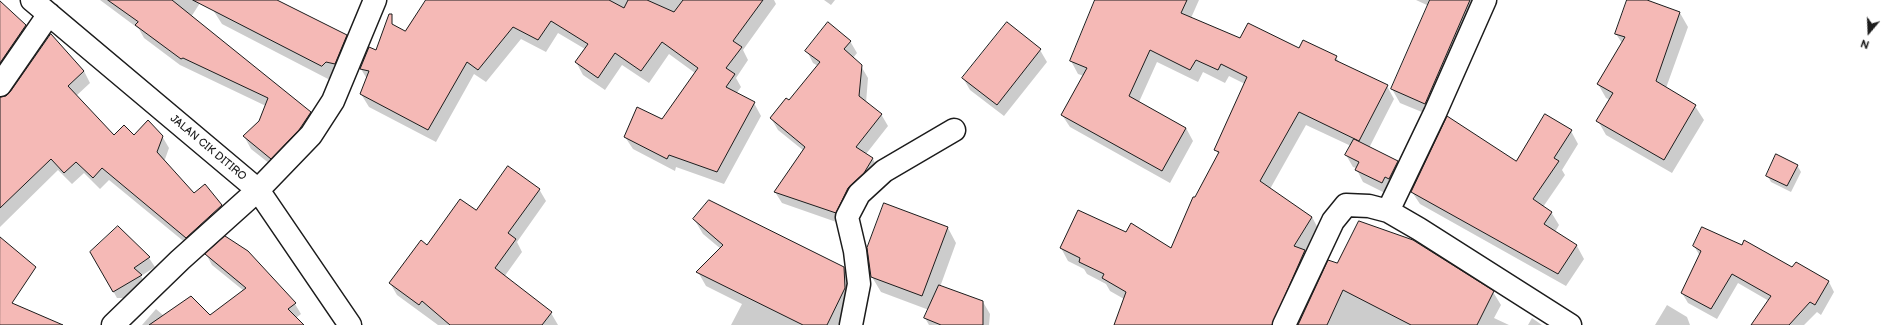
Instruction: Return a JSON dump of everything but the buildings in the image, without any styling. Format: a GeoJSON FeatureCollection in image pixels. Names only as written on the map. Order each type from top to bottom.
{"type":"FeatureCollection","features":[{"type":"Feature","properties":{"kind":"street","name":"JALAN CIK DITIRO"},"geometry":{"type":"LineString","coordinates":[[32,0],[258,190],[350,325]]}},
{"type":"Feature","properties":{"kind":"street"},"geometry":{"type":"LineString","coordinates":[[113,325],[180,260],[258,190],[311,135],[333,101],[376,0]]}},
{"type":"Feature","properties":{"kind":"street"},"geometry":{"type":"LineString","coordinates":[[1388,211],[1435,113],[1484,0]]}},
{"type":"Feature","properties":{"kind":"street"},"geometry":{"type":"LineString","coordinates":[[0,85],[49,14]]}},
{"type":"Feature","properties":{"kind":"street"},"geometry":{"type":"LineString","coordinates":[[851,325],[860,284],[855,250],[847,217],[859,194],[884,171],[954,130]]}},
{"type":"Feature","properties":{"kind":"street"},"geometry":{"type":"LineString","coordinates":[[1284,325],[1333,221],[1346,205],[1368,206],[1388,211],[1419,229],[1570,325]]}}]}
